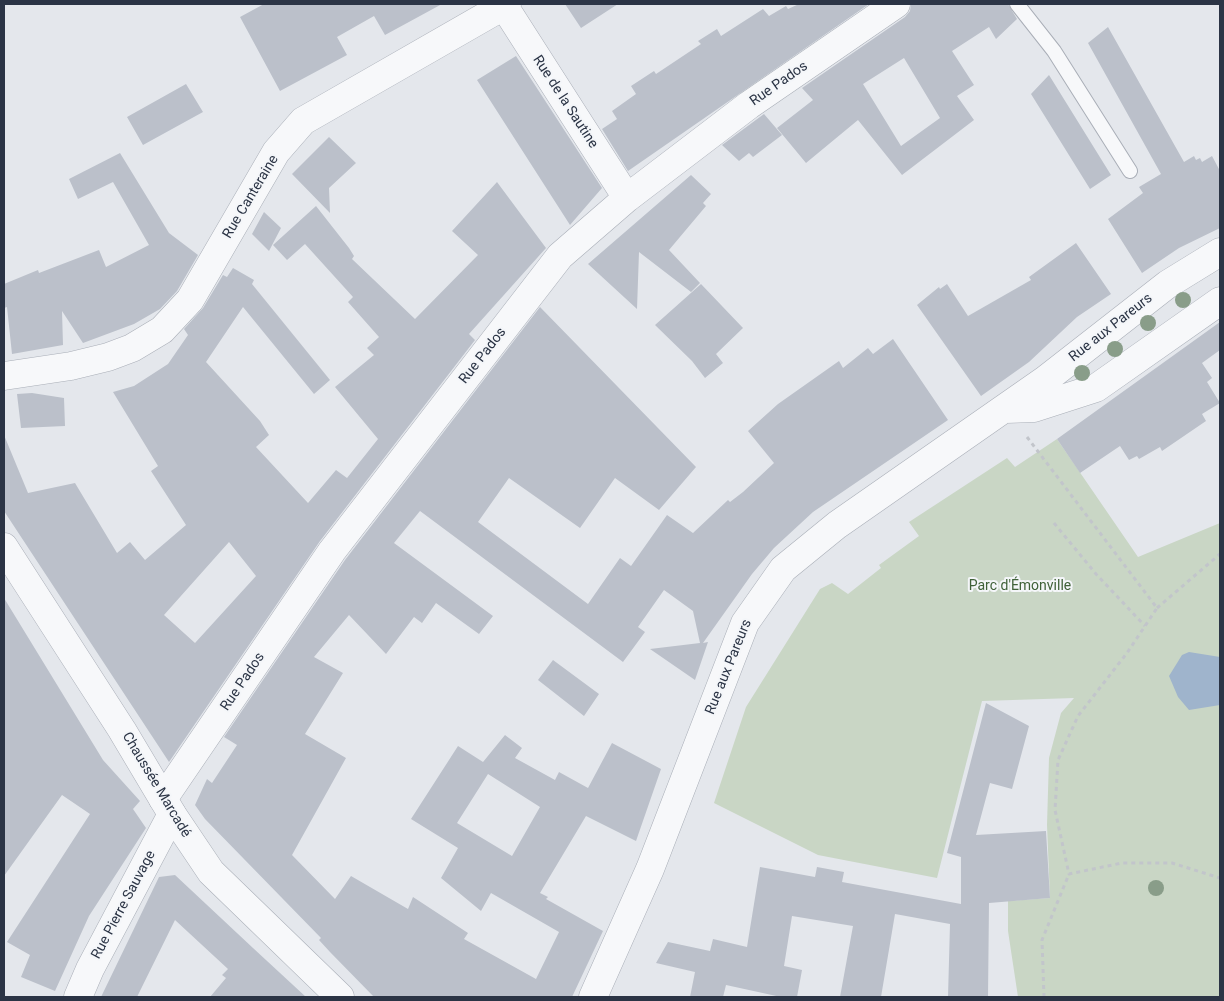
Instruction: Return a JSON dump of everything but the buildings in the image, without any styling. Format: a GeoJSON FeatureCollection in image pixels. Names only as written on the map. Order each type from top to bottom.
{"type":"FeatureCollection","features":[{"type":"Feature","properties":{"kind":"street","name":"Rue de la Sautine"},"geometry":{"type":"LineString","coordinates":[[504,4],[627,198]]}},
{"type":"Feature","properties":{"kind":"street","name":"Rue Canteraine"},"geometry":{"type":"LineString","coordinates":[[4,376],[71,366],[108,357],[132,348],[162,330],[190,300],[276,152],[303,121],[504,4]]}},
{"type":"Feature","properties":{"kind":"street","name":"Rue Pados"},"geometry":{"type":"LineString","coordinates":[[168,807],[332,551],[560,256],[627,198],[749,105],[896,4]]}},
{"type":"Feature","properties":{"kind":"street","name":"Rue aux Pareurs"},"geometry":{"type":"LineString","coordinates":[[592,997],[650,868],[745,624],[783,569],[836,525],[1005,409],[1168,284],[1220,252]]}},
{"type":"Feature","properties":{"kind":"street"},"geometry":{"type":"LineString","coordinates":[[1005,409],[1034,408],[1096,388],[1220,301]]}},
{"type":"Feature","properties":{"kind":"street","name":"Chaussée Marcadé"},"geometry":{"type":"LineString","coordinates":[[4,546],[211,872],[340,997]]}},
{"type":"Feature","properties":{"kind":"street","name":"Rue Pierre Sauvage"},"geometry":{"type":"LineString","coordinates":[[78,997],[168,807]]}},
{"type":"Feature","properties":{"kind":"lane"},"geometry":{"type":"LineString","coordinates":[[1017,4],[1054,51],[1130,171]]}},
{"type":"Feature","properties":{"kind":"path"},"geometry":{"type":"LineString","coordinates":[[1005,409],[1157,608]]}},
{"type":"Feature","properties":{"kind":"path"},"geometry":{"type":"LineString","coordinates":[[1054,524],[1096,574],[1145,626]]}},
{"type":"Feature","properties":{"kind":"path"},"geometry":{"type":"LineString","coordinates":[[1044,997],[1042,940],[1069,874],[1055,810],[1058,760],[1078,716],[1157,608],[1220,554]]}},
{"type":"Feature","properties":{"kind":"path"},"geometry":{"type":"LineString","coordinates":[[1069,874],[1122,863],[1172,863],[1220,878]]}},
{"type":"Feature","properties":{"kind":"green space","name":"Parc d'Émonville"},"geometry":{"type":"Polygon","coordinates":[[[1057,439],[1138,557],[1220,523],[1220,997],[1018,997],[1008,931],[1008,901],[1050,898],[1047,825],[1049,758],[1061,713],[1074,698],[982,701],[937,878],[818,855],[714,803],[746,707],[820,589],[832,583],[848,594],[881,568],[879,565],[919,536],[909,522],[1007,458],[1015,467],[1057,439]]]}},
{"type":"Feature","properties":{"kind":"water"},"geometry":{"type":"Polygon","coordinates":[[[1189,652],[1220,657],[1220,705],[1189,710],[1178,697],[1169,676],[1182,655],[1189,652]]]}}]}
